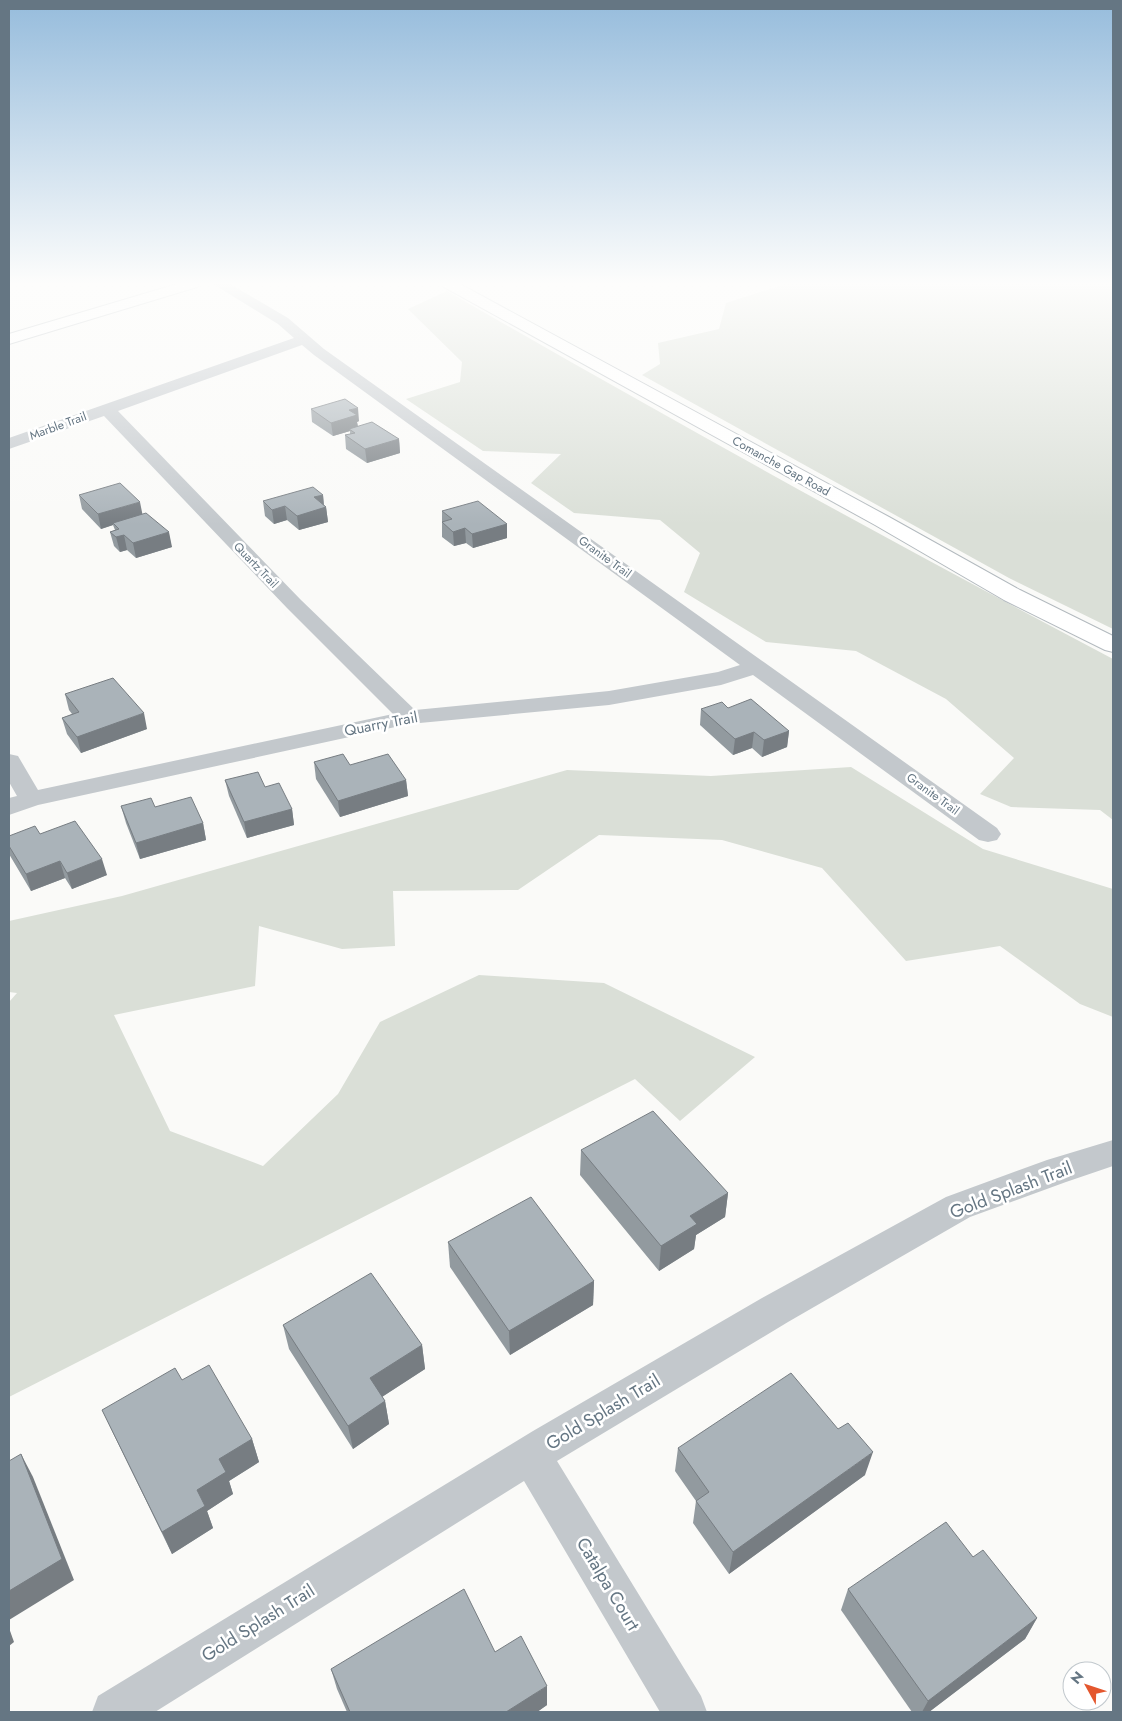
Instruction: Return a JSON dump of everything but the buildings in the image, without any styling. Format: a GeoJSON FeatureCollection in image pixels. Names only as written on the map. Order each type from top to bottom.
{"type":"FeatureCollection","features":[{"type":"Feature","properties":{"kind":"street","name":"Marble Trail"},"geometry":{"type":"LineString","coordinates":[[9,444],[234,364]]}},
{"type":"Feature","properties":{"kind":"street","name":"Granite Trail"},"geometry":{"type":"LineString","coordinates":[[336,364],[988,834]]}},
{"type":"Feature","properties":{"kind":"street","name":"Comanche Gap Road"},"geometry":{"type":"LineString","coordinates":[[595,364],[1012,595],[1113,645]]}},
{"type":"Feature","properties":{"kind":"street","name":"Quartz Trail"},"geometry":{"type":"LineString","coordinates":[[107,409],[294,604],[409,717]]}},
{"type":"Feature","properties":{"kind":"street","name":"Quarry Trail"},"geometry":{"type":"LineString","coordinates":[[20,803],[409,717],[610,698],[721,678],[758,667]]}},
{"type":"Feature","properties":{"kind":"street"},"geometry":{"type":"LineString","coordinates":[[9,761],[20,803]]}},
{"type":"Feature","properties":{"kind":"street","name":"Gold Splash Trail"},"geometry":{"type":"LineString","coordinates":[[114,1712],[531,1455],[775,1310],[958,1207],[1113,1152]]}},
{"type":"Feature","properties":{"kind":"street","name":"Catalpa Court"},"geometry":{"type":"LineString","coordinates":[[531,1455],[684,1712]]}},
{"type":"Feature","properties":{"kind":"shaded area"},"geometry":{"type":"Polygon","coordinates":[[[462,364],[576,364],[945,570],[1113,659],[1113,820],[1100,810],[1011,807],[980,794],[1014,758],[946,699],[856,651],[766,642],[684,592],[700,553],[660,520],[574,513],[531,483],[561,454],[483,451],[406,399],[460,382],[462,364]]]}},
{"type":"Feature","properties":{"kind":"shaded area"},"geometry":{"type":"Polygon","coordinates":[[[659,364],[1113,364],[1113,629],[1009,578],[642,375],[659,364]]]}},
{"type":"Feature","properties":{"kind":"shaded area"},"geometry":{"type":"Polygon","coordinates":[[[851,767],[983,849],[1113,889],[1113,1017],[1080,1004],[1000,946],[906,961],[822,868],[722,840],[599,835],[518,890],[393,891],[395,946],[342,949],[259,926],[255,986],[114,1015],[170,1131],[263,1166],[338,1094],[380,1022],[479,975],[604,983],[755,1057],[680,1121],[635,1079],[9,1397],[9,1002],[17,993],[9,992],[9,921],[122,896],[567,770],[711,776],[851,767]]]}}]}
